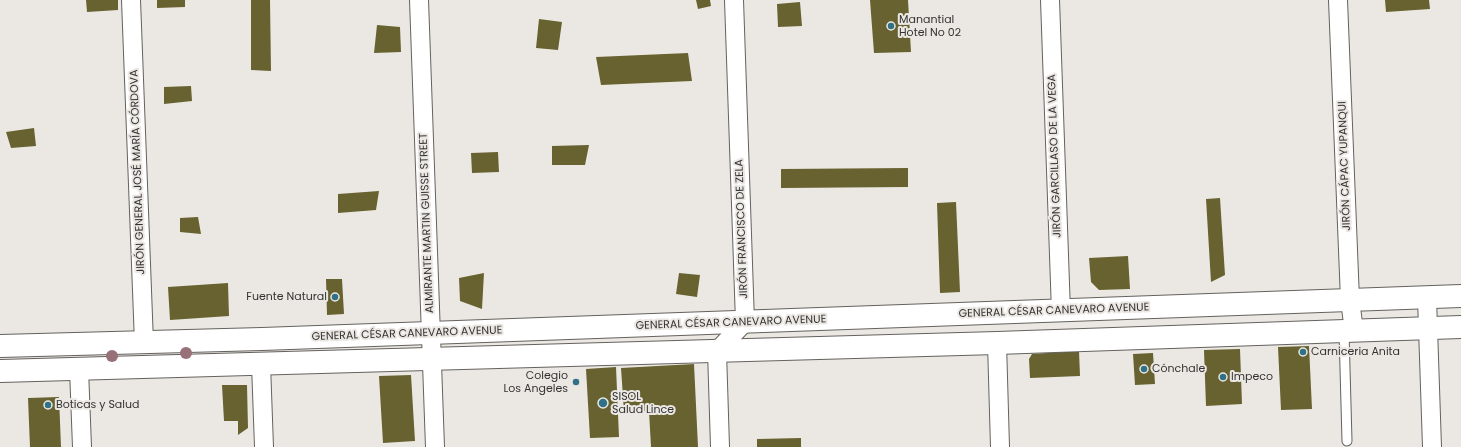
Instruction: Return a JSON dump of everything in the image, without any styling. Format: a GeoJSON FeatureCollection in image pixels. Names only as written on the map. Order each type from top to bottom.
{"type":"FeatureCollection","features":[{"type":"Feature","properties":{"kind":"main road","name":"GENERAL CÉSAR CANEVARO AVENUE"},"geometry":{"type":"LineString","coordinates":[[0,346],[144,343],[1061,312],[1461,296]]}},
{"type":"Feature","properties":{"kind":"main road"},"geometry":{"type":"LineString","coordinates":[[0,371],[997,343],[1461,327]]}},
{"type":"Feature","properties":{"kind":"street","name":"JIRÓN GENERAL JOSÉ MARÍA CÓRDOVA"},"geometry":{"type":"LineString","coordinates":[[131,0],[144,343]]}},
{"type":"Feature","properties":{"kind":"street","name":"ALMIRANTE MARTIN GUISSE STREET"},"geometry":{"type":"LineString","coordinates":[[419,0],[435,447]]}},
{"type":"Feature","properties":{"kind":"street","name":"JIRÓN FRANCISCO DE ZELA"},"geometry":{"type":"LineString","coordinates":[[734,0],[745,322]]}},
{"type":"Feature","properties":{"kind":"street","name":"JIRÓN GARCILLASO DE LA VEGA"},"geometry":{"type":"LineString","coordinates":[[1050,0],[1061,312]]}},
{"type":"Feature","properties":{"kind":"street","name":"JIRÓN CÁPAC YUPANQUI"},"geometry":{"type":"LineString","coordinates":[[1338,0],[1350,300],[1349,331]]}},
{"type":"Feature","properties":{"kind":"street"},"geometry":{"type":"LineString","coordinates":[[1427,298],[1432,447]]}},
{"type":"Feature","properties":{"kind":"street"},"geometry":{"type":"LineString","coordinates":[[720,447],[717,351],[745,322]]}},
{"type":"Feature","properties":{"kind":"street"},"geometry":{"type":"LineString","coordinates":[[997,343],[1000,447]]}},
{"type":"Feature","properties":{"kind":"street"},"geometry":{"type":"LineString","coordinates":[[261,364],[264,447]]}},
{"type":"Feature","properties":{"kind":"street"},"geometry":{"type":"LineString","coordinates":[[79,369],[82,447]]}},
{"type":"Feature","properties":{"kind":"lane"},"geometry":{"type":"LineString","coordinates":[[1347,442],[1349,331]]}},
{"type":"Feature","properties":{"kind":"building"},"geometry":{"type":"Polygon","coordinates":[[[86,0],[118,0],[118,10],[87,12],[86,0]]]}},
{"type":"Feature","properties":{"kind":"building"},"geometry":{"type":"Polygon","coordinates":[[[157,0],[185,0],[185,7],[157,8],[157,0]]]}},
{"type":"Feature","properties":{"kind":"building"},"geometry":{"type":"Polygon","coordinates":[[[251,0],[270,0],[271,71],[251,70],[251,0]]]}},
{"type":"Feature","properties":{"kind":"building"},"geometry":{"type":"Polygon","coordinates":[[[696,0],[710,0],[711,6],[698,9],[696,0]]]}},
{"type":"Feature","properties":{"kind":"building","name":"Manantial Hotel No 02"},"geometry":{"type":"Polygon","coordinates":[[[870,0],[908,0],[911,52],[874,53],[870,0]]]}},
{"type":"Feature","properties":{"kind":"building"},"geometry":{"type":"Polygon","coordinates":[[[1385,0],[1429,0],[1430,9],[1386,12],[1385,0]]]}},
{"type":"Feature","properties":{"kind":"building"},"geometry":{"type":"Polygon","coordinates":[[[800,2],[802,26],[778,27],[777,4],[800,2]]]}},
{"type":"Feature","properties":{"kind":"building"},"geometry":{"type":"Polygon","coordinates":[[[539,19],[562,22],[558,50],[536,48],[539,19]]]}},
{"type":"Feature","properties":{"kind":"building"},"geometry":{"type":"Polygon","coordinates":[[[377,25],[400,27],[401,52],[374,53],[377,25]]]}},
{"type":"Feature","properties":{"kind":"building"},"geometry":{"type":"Polygon","coordinates":[[[688,53],[692,81],[601,85],[596,57],[688,53]]]}},
{"type":"Feature","properties":{"kind":"building"},"geometry":{"type":"Polygon","coordinates":[[[191,86],[192,101],[164,104],[164,87],[191,86]]]}},
{"type":"Feature","properties":{"kind":"building"},"geometry":{"type":"Polygon","coordinates":[[[34,128],[36,146],[11,148],[6,132],[34,128]]]}},
{"type":"Feature","properties":{"kind":"building"},"geometry":{"type":"Polygon","coordinates":[[[589,145],[585,165],[552,165],[552,146],[589,145]]]}},
{"type":"Feature","properties":{"kind":"building"},"geometry":{"type":"Polygon","coordinates":[[[498,152],[499,172],[472,173],[471,153],[498,152]]]}},
{"type":"Feature","properties":{"kind":"building"},"geometry":{"type":"Polygon","coordinates":[[[908,168],[908,187],[781,188],[781,169],[908,168]]]}},
{"type":"Feature","properties":{"kind":"building"},"geometry":{"type":"Polygon","coordinates":[[[379,191],[376,210],[338,213],[338,194],[379,191]]]}},
{"type":"Feature","properties":{"kind":"building"},"geometry":{"type":"Polygon","coordinates":[[[1220,198],[1225,275],[1211,282],[1206,199],[1220,198]]]}},
{"type":"Feature","properties":{"kind":"building"},"geometry":{"type":"Polygon","coordinates":[[[956,202],[960,292],[940,293],[937,203],[956,202]]]}},
{"type":"Feature","properties":{"kind":"building"},"geometry":{"type":"Polygon","coordinates":[[[198,217],[201,234],[180,232],[180,218],[198,217]]]}},
{"type":"Feature","properties":{"kind":"building"},"geometry":{"type":"Polygon","coordinates":[[[1128,256],[1130,289],[1099,290],[1091,282],[1089,258],[1128,256]]]}},
{"type":"Feature","properties":{"kind":"building"},"geometry":{"type":"Polygon","coordinates":[[[484,273],[482,309],[460,301],[459,278],[484,273]]]}},
{"type":"Feature","properties":{"kind":"building"},"geometry":{"type":"Polygon","coordinates":[[[679,273],[700,275],[697,297],[676,294],[679,273]]]}},
{"type":"Feature","properties":{"kind":"building","name":"Fuente Natural"},"geometry":{"type":"Polygon","coordinates":[[[326,279],[342,279],[344,314],[327,315],[326,279]]]}},
{"type":"Feature","properties":{"kind":"building"},"geometry":{"type":"Polygon","coordinates":[[[228,283],[229,316],[170,320],[168,287],[228,283]]]}},
{"type":"Feature","properties":{"kind":"building"},"geometry":{"type":"Polygon","coordinates":[[[1309,346],[1312,409],[1281,410],[1278,347],[1309,346]]]}},
{"type":"Feature","properties":{"kind":"building","name":"Impeco"},"geometry":{"type":"Polygon","coordinates":[[[1240,349],[1242,404],[1206,406],[1204,350],[1240,349]]]}},
{"type":"Feature","properties":{"kind":"building"},"geometry":{"type":"Polygon","coordinates":[[[1079,351],[1080,376],[1030,378],[1029,359],[1032,354],[1079,351]]]}},
{"type":"Feature","properties":{"kind":"building","name":"Cónchale"},"geometry":{"type":"Polygon","coordinates":[[[1153,353],[1155,384],[1135,385],[1133,354],[1153,353]]]}},
{"type":"Feature","properties":{"kind":"building"},"geometry":{"type":"Polygon","coordinates":[[[694,364],[698,447],[651,447],[649,411],[624,412],[621,368],[694,364]]]}},
{"type":"Feature","properties":{"kind":"building","name":"SISOL Salud Lince"},"geometry":{"type":"Polygon","coordinates":[[[616,367],[619,437],[590,438],[586,369],[616,367]]]}},
{"type":"Feature","properties":{"kind":"building"},"geometry":{"type":"Polygon","coordinates":[[[411,375],[415,441],[383,443],[379,376],[411,375]]]}},
{"type":"Feature","properties":{"kind":"building"},"geometry":{"type":"Polygon","coordinates":[[[222,385],[247,385],[248,428],[238,435],[238,421],[224,421],[222,385]]]}},
{"type":"Feature","properties":{"kind":"building"},"geometry":{"type":"Polygon","coordinates":[[[59,397],[61,447],[30,447],[28,398],[59,397]]]}},
{"type":"Feature","properties":{"kind":"building"},"geometry":{"type":"Polygon","coordinates":[[[801,438],[801,447],[757,447],[757,439],[801,438]]]}},
{"type":"Feature","properties":{"kind":"place","name":"Manantial Hotel No 02"},"geometry":{"type":"Point","coordinates":[891,26]}},
{"type":"Feature","properties":{"kind":"place","name":"Fuente Natural"},"geometry":{"type":"Point","coordinates":[335,297]}},
{"type":"Feature","properties":{"kind":"place","name":"Carniceria Anita"},"geometry":{"type":"Point","coordinates":[1303,352]}},
{"type":"Feature","properties":{"kind":"place","name":"Cónchale"},"geometry":{"type":"Point","coordinates":[1144,369]}},
{"type":"Feature","properties":{"kind":"place","name":"Impeco"},"geometry":{"type":"Point","coordinates":[1223,377]}},
{"type":"Feature","properties":{"kind":"place","name":"Colegio Los Angeles"},"geometry":{"type":"Point","coordinates":[576,382]}},
{"type":"Feature","properties":{"kind":"place","name":"SISOL Salud Lince"},"geometry":{"type":"Point","coordinates":[603,403]}},
{"type":"Feature","properties":{"kind":"place","name":"Boticas y Salud"},"geometry":{"type":"Point","coordinates":[48,405]}}]}
